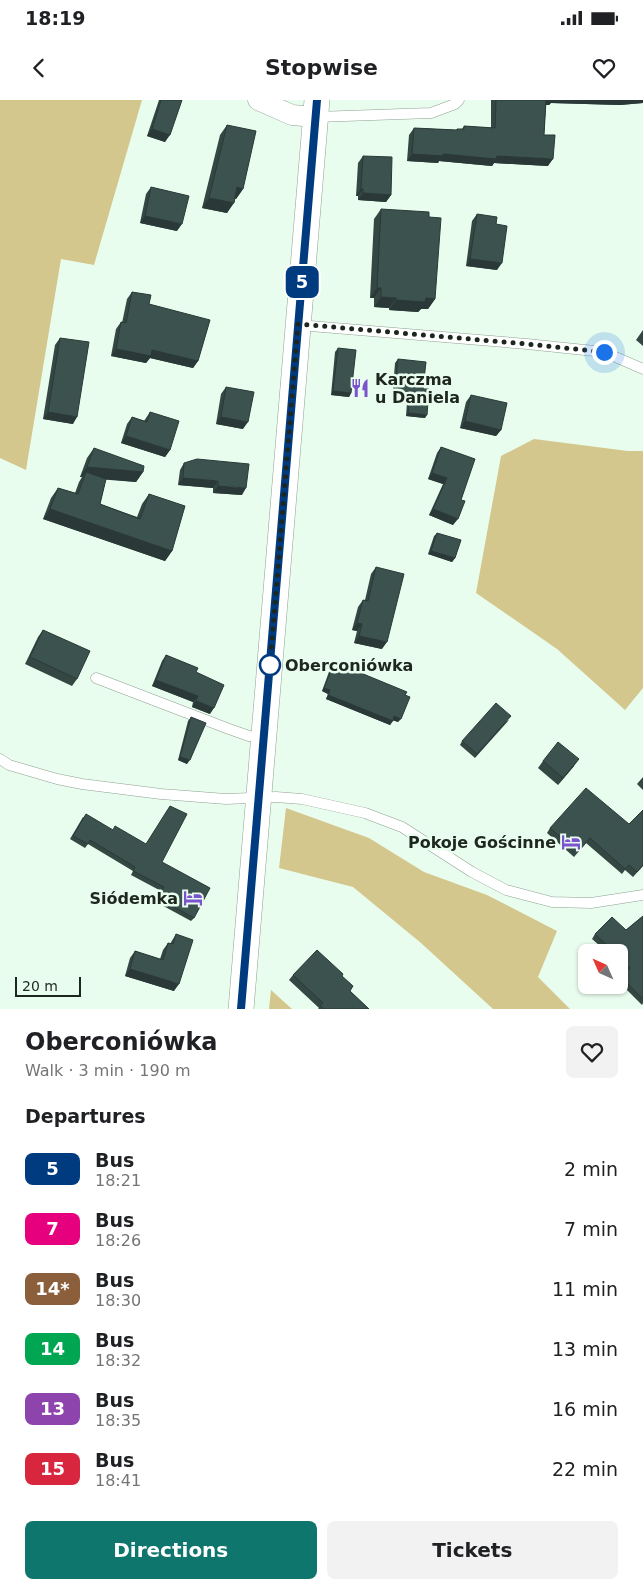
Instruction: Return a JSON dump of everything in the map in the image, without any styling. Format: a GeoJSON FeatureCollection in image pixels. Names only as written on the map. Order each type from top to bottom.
{"type":"FeatureCollection","features":[{"type":"Feature","properties":{"kind":"street"},"geometry":{"type":"LineString","coordinates":[[241,1009],[316,109],[292,115],[258,100]]}},
{"type":"Feature","properties":{"kind":"lane"},"geometry":{"type":"LineString","coordinates":[[316,109],[431,113],[455,104],[459,100]]}},
{"type":"Feature","properties":{"kind":"lane"},"geometry":{"type":"LineString","coordinates":[[298,324],[604,352],[643,369]]}},
{"type":"Feature","properties":{"kind":"lane"},"geometry":{"type":"LineString","coordinates":[[96,678],[229,729],[249,736],[264,737]]}},
{"type":"Feature","properties":{"kind":"lane"},"geometry":{"type":"LineString","coordinates":[[0,759],[9,765],[82,784],[161,794],[226,799],[259,797],[302,799],[365,813],[402,827],[489,882],[506,890],[552,902],[592,903],[643,895]]}},
{"type":"Feature","properties":{"kind":"shaded area"},"geometry":{"type":"Polygon","coordinates":[[[0,100],[142,100],[94,265],[61,259],[26,470],[0,458],[0,100]]]}},
{"type":"Feature","properties":{"kind":"shaded area"},"geometry":{"type":"Polygon","coordinates":[[[534,439],[628,451],[643,451],[643,688],[625,710],[557,649],[476,593],[501,456],[534,439]]]}},
{"type":"Feature","properties":{"kind":"shaded area"},"geometry":{"type":"Polygon","coordinates":[[[286,808],[369,838],[424,872],[487,895],[557,931],[538,977],[570,1009],[493,1009],[421,943],[353,887],[279,868],[286,808]]]}},
{"type":"Feature","properties":{"kind":"shaded area"},"geometry":{"type":"Polygon","coordinates":[[[271,990],[292,1009],[269,1009],[271,990]]]}},
{"type":"Feature","properties":{"kind":"building"},"geometry":{"type":"Polygon","coordinates":[[[161,100],[182,100],[170,135],[152,129],[161,100]]]}},
{"type":"Feature","properties":{"kind":"building"},"geometry":{"type":"Polygon","coordinates":[[[496,100],[546,100],[544,135],[555,135],[553,159],[497,156],[496,159],[443,154],[443,156],[412,154],[414,128],[457,130],[464,129],[464,126],[495,128],[496,100]]]}},
{"type":"Feature","properties":{"kind":"building"},"geometry":{"type":"Polygon","coordinates":[[[227,125],[256,131],[243,189],[237,187],[234,203],[209,198],[227,125]]]}},
{"type":"Feature","properties":{"kind":"building"},"geometry":{"type":"Polygon","coordinates":[[[363,156],[392,157],[391,195],[363,193],[363,189],[361,189],[363,156]]]}},
{"type":"Feature","properties":{"kind":"building"},"geometry":{"type":"Polygon","coordinates":[[[151,187],[189,196],[182,224],[145,216],[151,187]]]}},
{"type":"Feature","properties":{"kind":"building"},"geometry":{"type":"Polygon","coordinates":[[[381,209],[429,212],[429,217],[441,218],[435,299],[426,298],[425,302],[381,297],[381,288],[377,288],[381,209]]]}},
{"type":"Feature","properties":{"kind":"building"},"geometry":{"type":"Polygon","coordinates":[[[477,214],[497,217],[496,224],[507,226],[502,263],[470,259],[477,214]]]}},
{"type":"Feature","properties":{"kind":"building"},"geometry":{"type":"Polygon","coordinates":[[[132,292],[151,295],[149,304],[210,320],[198,361],[152,350],[151,356],[116,349],[121,322],[126,323],[132,292]]]}},
{"type":"Feature","properties":{"kind":"building"},"geometry":{"type":"Polygon","coordinates":[[[60,338],[89,342],[77,417],[48,412],[60,338]]]}},
{"type":"Feature","properties":{"kind":"building"},"geometry":{"type":"Polygon","coordinates":[[[338,348],[356,350],[351,393],[333,391],[338,348]]]}},
{"type":"Feature","properties":{"kind":"building"},"geometry":{"type":"Polygon","coordinates":[[[398,359],[426,362],[423,389],[429,389],[427,415],[408,413],[410,399],[394,397],[398,359]]]}},
{"type":"Feature","properties":{"kind":"building"},"geometry":{"type":"Polygon","coordinates":[[[226,387],[254,392],[248,422],[221,417],[226,387]]]}},
{"type":"Feature","properties":{"kind":"building"},"geometry":{"type":"Polygon","coordinates":[[[471,395],[507,403],[501,430],[465,421],[471,395]]]}},
{"type":"Feature","properties":{"kind":"building"},"geometry":{"type":"Polygon","coordinates":[[[150,412],[179,421],[170,450],[126,436],[132,417],[147,422],[150,412]]]}},
{"type":"Feature","properties":{"kind":"building"},"geometry":{"type":"Polygon","coordinates":[[[441,447],[475,459],[461,500],[465,501],[458,519],[433,509],[447,478],[432,473],[441,447]]]}},
{"type":"Feature","properties":{"kind":"building"},"geometry":{"type":"Polygon","coordinates":[[[94,448],[144,466],[143,472],[87,467],[94,448]]]}},
{"type":"Feature","properties":{"kind":"building"},"geometry":{"type":"Polygon","coordinates":[[[197,459],[249,464],[246,488],[218,486],[218,481],[183,478],[184,463],[197,459]]]}},
{"type":"Feature","properties":{"kind":"building"},"geometry":{"type":"Polygon","coordinates":[[[86,472],[106,479],[100,504],[140,519],[149,494],[185,506],[172,551],[50,509],[58,488],[78,494],[86,472]]]}},
{"type":"Feature","properties":{"kind":"building"},"geometry":{"type":"Polygon","coordinates":[[[437,533],[461,540],[455,558],[431,551],[437,533]]]}},
{"type":"Feature","properties":{"kind":"building"},"geometry":{"type":"Polygon","coordinates":[[[376,567],[404,574],[387,642],[359,636],[362,624],[357,623],[363,600],[368,601],[376,567]]]}},
{"type":"Feature","properties":{"kind":"building"},"geometry":{"type":"Polygon","coordinates":[[[43,630],[90,651],[77,679],[30,657],[43,630]]]}},
{"type":"Feature","properties":{"kind":"building"},"geometry":{"type":"Polygon","coordinates":[[[166,655],[198,668],[196,672],[224,685],[214,708],[196,701],[198,696],[156,680],[166,655]]]}},
{"type":"Feature","properties":{"kind":"building"},"geometry":{"type":"Polygon","coordinates":[[[339,664],[407,692],[405,695],[410,697],[401,719],[394,716],[393,721],[328,695],[330,690],[324,688],[333,666],[338,668],[339,664]]]}},
{"type":"Feature","properties":{"kind":"building"},"geometry":{"type":"Polygon","coordinates":[[[496,703],[511,716],[477,754],[462,741],[496,703]]]}},
{"type":"Feature","properties":{"kind":"building"},"geometry":{"type":"Polygon","coordinates":[[[191,717],[206,723],[190,760],[180,757],[191,717]]]}},
{"type":"Feature","properties":{"kind":"building"},"geometry":{"type":"Polygon","coordinates":[[[558,742],[579,759],[563,778],[543,761],[558,742]]]}},
{"type":"Feature","properties":{"kind":"building"},"geometry":{"type":"Polygon","coordinates":[[[586,788],[629,824],[643,810],[643,865],[637,872],[629,865],[625,869],[590,838],[578,852],[550,828],[586,788]]]}},
{"type":"Feature","properties":{"kind":"building"},"geometry":{"type":"Polygon","coordinates":[[[170,806],[187,814],[162,862],[210,888],[194,918],[158,898],[164,887],[133,871],[135,867],[90,840],[88,844],[73,836],[86,814],[113,830],[115,826],[146,844],[170,806]]]}},
{"type":"Feature","properties":{"kind":"building"},"geometry":{"type":"Polygon","coordinates":[[[643,916],[643,999],[628,984],[628,970],[630,968],[628,966],[628,944],[606,944],[595,934],[612,917],[626,930],[643,916]]]}},
{"type":"Feature","properties":{"kind":"building"},"geometry":{"type":"Polygon","coordinates":[[[176,934],[193,940],[179,984],[130,969],[135,951],[163,960],[168,943],[173,944],[176,934]]]}},
{"type":"Feature","properties":{"kind":"building"},"geometry":{"type":"Polygon","coordinates":[[[317,950],[343,974],[342,976],[353,986],[350,991],[369,1009],[324,1009],[320,1006],[323,1003],[293,975],[317,950]]]}},
{"type":"Feature","properties":{"kind":"bus line","name":"5"},"geometry":{"type":"LineString","coordinates":[[241,1009],[317,100]]}},
{"type":"Feature","properties":{"kind":"place","name":"Karczma u Daniela"},"geometry":{"type":"Point","coordinates":[360,388]}},
{"type":"Feature","properties":{"kind":"place","name":"Oberconiówka"},"geometry":{"type":"Point","coordinates":[270,665]}},
{"type":"Feature","properties":{"kind":"place","name":"Pokoje Gościnne"},"geometry":{"type":"Point","coordinates":[571,842]}},
{"type":"Feature","properties":{"kind":"place","name":"Siódemka"},"geometry":{"type":"Point","coordinates":[193,898]}},
{"type":"Feature","properties":{"kind":"route"},"geometry":{"type":"LineString","coordinates":[[270,665],[298,324],[604,352]]}}]}
